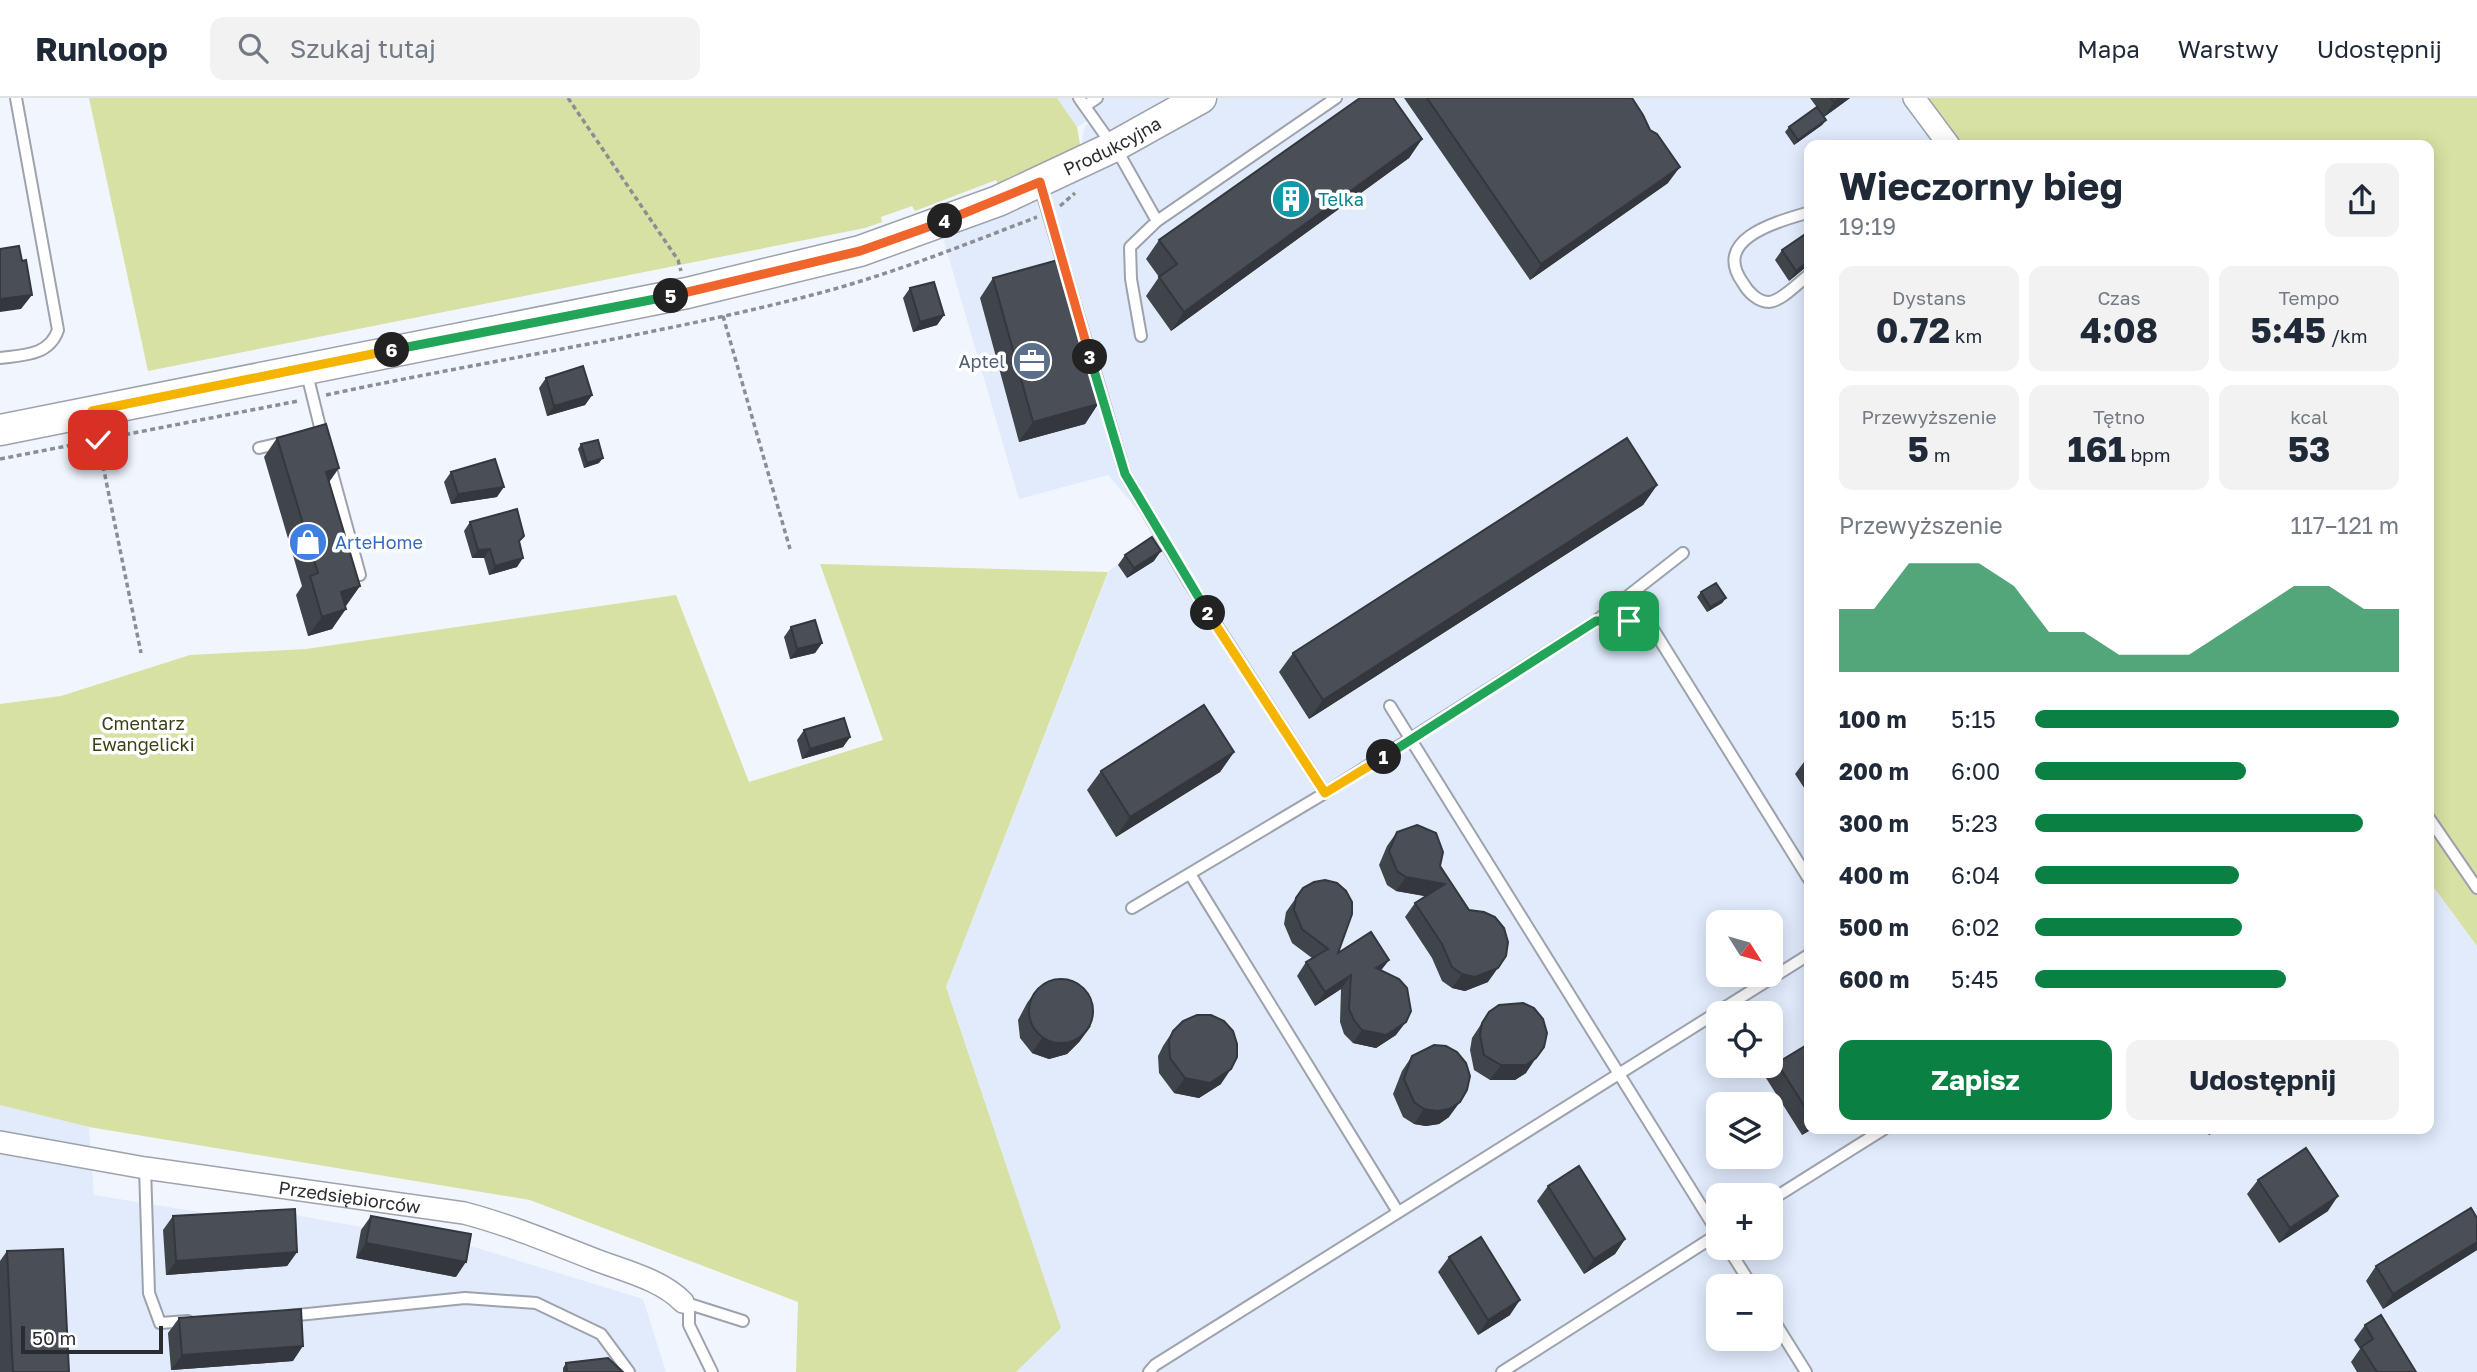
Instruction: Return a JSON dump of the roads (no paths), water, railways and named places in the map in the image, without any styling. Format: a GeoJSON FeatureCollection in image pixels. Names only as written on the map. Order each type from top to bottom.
{"type":"FeatureCollection","features":[{"type":"Feature","properties":{"kind":"street","name":"Produkcyjna"},"geometry":{"type":"LineString","coordinates":[[0,430],[687,293],[860,251],[999,201],[1113,147],[1201,98]]}},
{"type":"Feature","properties":{"kind":"street"},"geometry":{"type":"LineString","coordinates":[[1914,98],[1945,140]]}},
{"type":"Feature","properties":{"kind":"street","name":"Przedsiębiorców"},"geometry":{"type":"LineString","coordinates":[[0,1142],[145,1168],[477,1216],[504,1223],[644,1278],[674,1293],[683,1302]]}},
{"type":"Feature","properties":{"kind":"lane"},"geometry":{"type":"LineString","coordinates":[[0,358],[45,349],[54,341],[58,330],[16,98]]}},
{"type":"Feature","properties":{"kind":"lane"},"geometry":{"type":"LineString","coordinates":[[1097,98],[1082,102],[1113,147],[1157,221]]}},
{"type":"Feature","properties":{"kind":"lane"},"geometry":{"type":"LineString","coordinates":[[1141,336],[1131,279],[1130,247],[1157,221],[1336,98]]}},
{"type":"Feature","properties":{"kind":"lane"},"geometry":{"type":"LineString","coordinates":[[1040,182],[1125,474],[1217,629],[1325,793]]}},
{"type":"Feature","properties":{"kind":"lane"},"geometry":{"type":"LineString","coordinates":[[1804,214],[1750,236],[1737,247],[1732,257],[1735,272],[1744,286],[1757,299],[1767,302],[1775,300],[1804,278]]}},
{"type":"Feature","properties":{"kind":"lane"},"geometry":{"type":"LineString","coordinates":[[306,368],[311,398],[325,446]]}},
{"type":"Feature","properties":{"kind":"lane"},"geometry":{"type":"LineString","coordinates":[[309,436],[321,433]]}},
{"type":"Feature","properties":{"kind":"lane"},"geometry":{"type":"LineString","coordinates":[[258,448],[296,439]]}},
{"type":"Feature","properties":{"kind":"lane"},"geometry":{"type":"LineString","coordinates":[[328,459],[360,575]]}},
{"type":"Feature","properties":{"kind":"lane"},"geometry":{"type":"LineString","coordinates":[[1132,908],[1411,741],[1596,621],[1683,553]]}},
{"type":"Feature","properties":{"kind":"lane"},"geometry":{"type":"LineString","coordinates":[[1596,621],[1629,621],[1653,629],[1804,871]]}},
{"type":"Feature","properties":{"kind":"lane"},"geometry":{"type":"LineString","coordinates":[[1390,706],[1706,1214]]}},
{"type":"Feature","properties":{"kind":"lane"},"geometry":{"type":"LineString","coordinates":[[2434,825],[2477,888]]}},
{"type":"Feature","properties":{"kind":"lane"},"geometry":{"type":"LineString","coordinates":[[1190,874],[1398,1212]]}},
{"type":"Feature","properties":{"kind":"lane"},"geometry":{"type":"LineString","coordinates":[[1149,1372],[1155,1365],[1804,958]]}},
{"type":"Feature","properties":{"kind":"lane"},"geometry":{"type":"LineString","coordinates":[[1783,1192],[1876,1134]]}},
{"type":"Feature","properties":{"kind":"lane"},"geometry":{"type":"LineString","coordinates":[[145,1168],[149,1293],[160,1322],[202,1320]]}},
{"type":"Feature","properties":{"kind":"lane"},"geometry":{"type":"LineString","coordinates":[[1502,1372],[1706,1241]]}},
{"type":"Feature","properties":{"kind":"lane"},"geometry":{"type":"LineString","coordinates":[[271,1317],[465,1298],[536,1303],[601,1334],[629,1372]]}},
{"type":"Feature","properties":{"kind":"lane"},"geometry":{"type":"LineString","coordinates":[[683,1302],[743,1321]]}},
{"type":"Feature","properties":{"kind":"lane"},"geometry":{"type":"LineString","coordinates":[[683,1302],[689,1312],[689,1325],[712,1372]]}},
{"type":"Feature","properties":{"kind":"lane"},"geometry":{"type":"LineString","coordinates":[[1783,1335],[1806,1372]]}},
{"type":"Feature","properties":{"kind":"place","name":"Telka"},"geometry":{"type":"Point","coordinates":[1291,199]}},
{"type":"Feature","properties":{"kind":"place","name":"Aptel"},"geometry":{"type":"Point","coordinates":[1032,361]}},
{"type":"Feature","properties":{"kind":"place","name":"ArteHome"},"geometry":{"type":"Point","coordinates":[308,542]}},
{"type":"Feature","properties":{"kind":"park label","name":"Cmentarz Ewangelicki"},"geometry":{"type":"Point","coordinates":[143,733]}}]}
